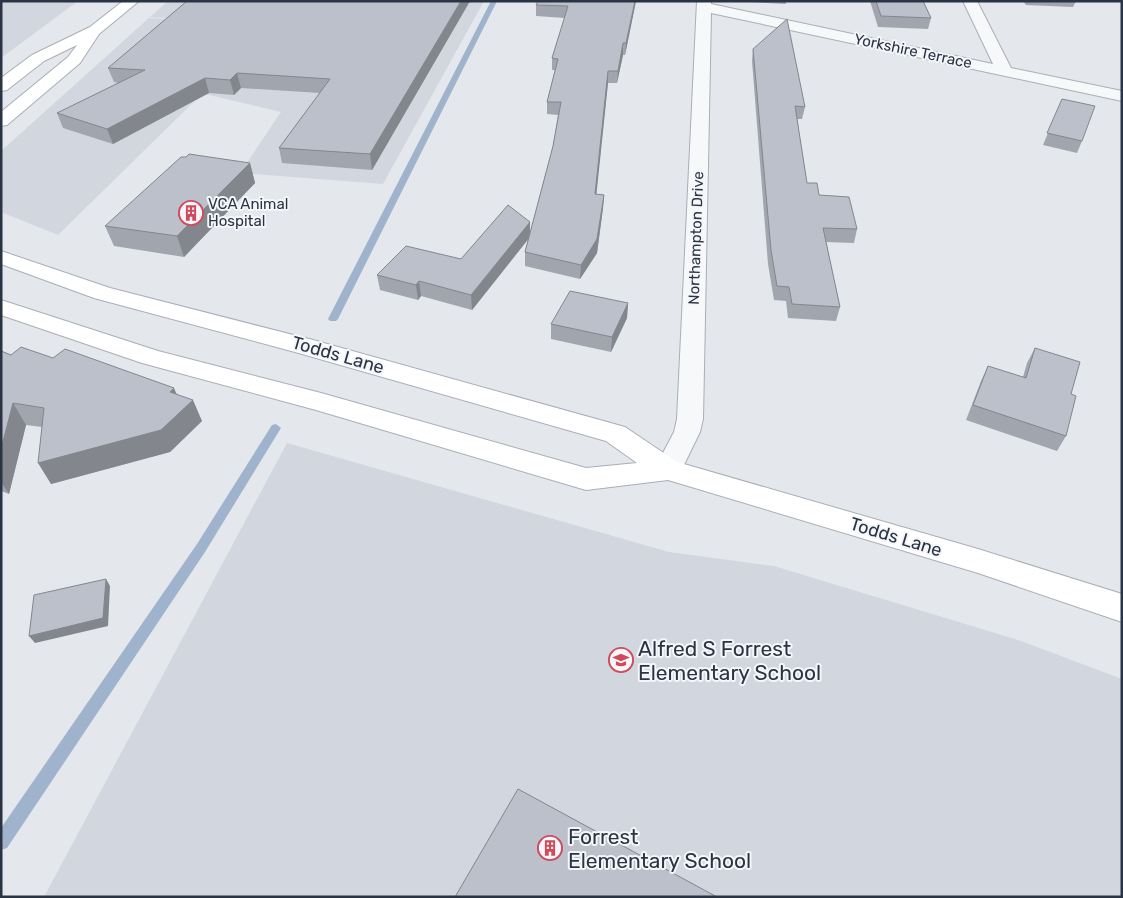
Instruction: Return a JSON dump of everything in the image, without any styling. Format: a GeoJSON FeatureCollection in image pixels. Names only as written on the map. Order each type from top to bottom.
{"type":"FeatureCollection","features":[{"type":"Feature","properties":{"kind":"main road"},"geometry":{"type":"LineString","coordinates":[[1,86],[38,58],[95,30],[132,1]]}},
{"type":"Feature","properties":{"kind":"main road"},"geometry":{"type":"LineString","coordinates":[[1,121],[74,60],[95,30]]}},
{"type":"Feature","properties":{"kind":"main road","name":"Todds Lane"},"geometry":{"type":"LineString","coordinates":[[1,256],[48,275],[111,296],[304,346],[615,434],[668,470],[969,558],[1122,608]]}},
{"type":"Feature","properties":{"kind":"main road","name":"Todds Lane"},"geometry":{"type":"LineString","coordinates":[[1,307],[152,357],[340,407],[586,479],[668,470]]}},
{"type":"Feature","properties":{"kind":"street"},"geometry":{"type":"LineString","coordinates":[[970,1],[1005,71]]}},
{"type":"Feature","properties":{"kind":"street","name":"Yorkshire Terrace"},"geometry":{"type":"LineString","coordinates":[[704,4],[1122,96]]}},
{"type":"Feature","properties":{"kind":"street","name":"Northampton Drive"},"geometry":{"type":"LineString","coordinates":[[668,470],[687,432],[690,419],[704,4]]}},
{"type":"Feature","properties":{"kind":"shaded area"},"geometry":{"type":"Polygon","coordinates":[[[1,1],[78,1],[1,58],[1,1]]]}},
{"type":"Feature","properties":{"kind":"shaded area"},"geometry":{"type":"Polygon","coordinates":[[[168,1],[484,1],[383,184],[240,173],[281,112],[205,94],[276,24],[150,17],[168,1]]]}},
{"type":"Feature","properties":{"kind":"shaded area"},"geometry":{"type":"Polygon","coordinates":[[[149,18],[272,25],[58,235],[1,212],[1,151],[149,18]]]}},
{"type":"Feature","properties":{"kind":"shaded area","name":"Alfred S Forrest Elementary School"},"geometry":{"type":"Polygon","coordinates":[[[287,443],[669,552],[774,566],[1021,641],[1122,679],[1122,897],[44,897],[287,443]]]}},
{"type":"Feature","properties":{"kind":"building"},"geometry":{"type":"Polygon","coordinates":[[[187,1],[461,1],[370,154],[279,148],[330,79],[237,73],[230,80],[205,78],[107,129],[57,113],[145,70],[108,68],[187,1]]]}},
{"type":"Feature","properties":{"kind":"building"},"geometry":{"type":"Polygon","coordinates":[[[538,1],[635,1],[626,43],[623,43],[618,71],[608,71],[595,194],[604,195],[597,239],[581,265],[525,252],[553,146],[561,102],[547,102],[558,59],[552,58],[568,6],[536,5],[538,1]]]}},
{"type":"Feature","properties":{"kind":"building"},"geometry":{"type":"Polygon","coordinates":[[[876,1],[923,1],[931,18],[881,16],[876,1]]]}},
{"type":"Feature","properties":{"kind":"building"},"geometry":{"type":"Polygon","coordinates":[[[787,19],[805,107],[795,106],[807,183],[817,183],[819,195],[849,197],[857,229],[823,228],[840,307],[792,304],[789,287],[777,286],[771,250],[753,49],[787,19]]]}},
{"type":"Feature","properties":{"kind":"building"},"geometry":{"type":"Polygon","coordinates":[[[1062,99],[1095,106],[1082,141],[1047,133],[1062,99]]]}},
{"type":"Feature","properties":{"kind":"building"},"geometry":{"type":"Polygon","coordinates":[[[189,154],[250,163],[177,236],[105,226],[181,157],[186,157],[189,154]]]}},
{"type":"Feature","properties":{"kind":"building"},"geometry":{"type":"Polygon","coordinates":[[[508,205],[530,222],[471,295],[419,281],[416,285],[377,275],[406,246],[461,259],[508,205]]]}},
{"type":"Feature","properties":{"kind":"building"},"geometry":{"type":"Polygon","coordinates":[[[570,291],[628,303],[612,337],[551,324],[570,291]]]}},
{"type":"Feature","properties":{"kind":"building"},"geometry":{"type":"Polygon","coordinates":[[[21,347],[53,358],[65,349],[174,388],[170,392],[193,400],[161,430],[38,463],[44,408],[13,403],[1,449],[1,351],[11,355],[21,347]]]}},
{"type":"Feature","properties":{"kind":"building"},"geometry":{"type":"Polygon","coordinates":[[[1035,348],[1080,362],[1071,394],[1076,396],[1066,436],[973,405],[988,366],[1026,378],[1035,348]]]}},
{"type":"Feature","properties":{"kind":"building"},"geometry":{"type":"Polygon","coordinates":[[[106,579],[103,618],[29,636],[34,595],[106,579]]]}},
{"type":"Feature","properties":{"kind":"building","name":"Forrest Elementary School"},"geometry":{"type":"Polygon","coordinates":[[[518,789],[717,897],[455,897],[518,789]]]}},
{"type":"Feature","properties":{"kind":"waterway"},"geometry":{"type":"LineString","coordinates":[[333,319],[494,1]]}},
{"type":"Feature","properties":{"kind":"waterway"},"geometry":{"type":"LineString","coordinates":[[1,842],[201,548],[276,428]]}},
{"type":"Feature","properties":{"kind":"place","name":"VCA Animal Hospital"},"geometry":{"type":"Point","coordinates":[191,213]}},
{"type":"Feature","properties":{"kind":"place","name":"Alfred S Forrest Elementary School"},"geometry":{"type":"Point","coordinates":[621,660]}},
{"type":"Feature","properties":{"kind":"place","name":"Forrest Elementary School"},"geometry":{"type":"Point","coordinates":[550,848]}}]}
